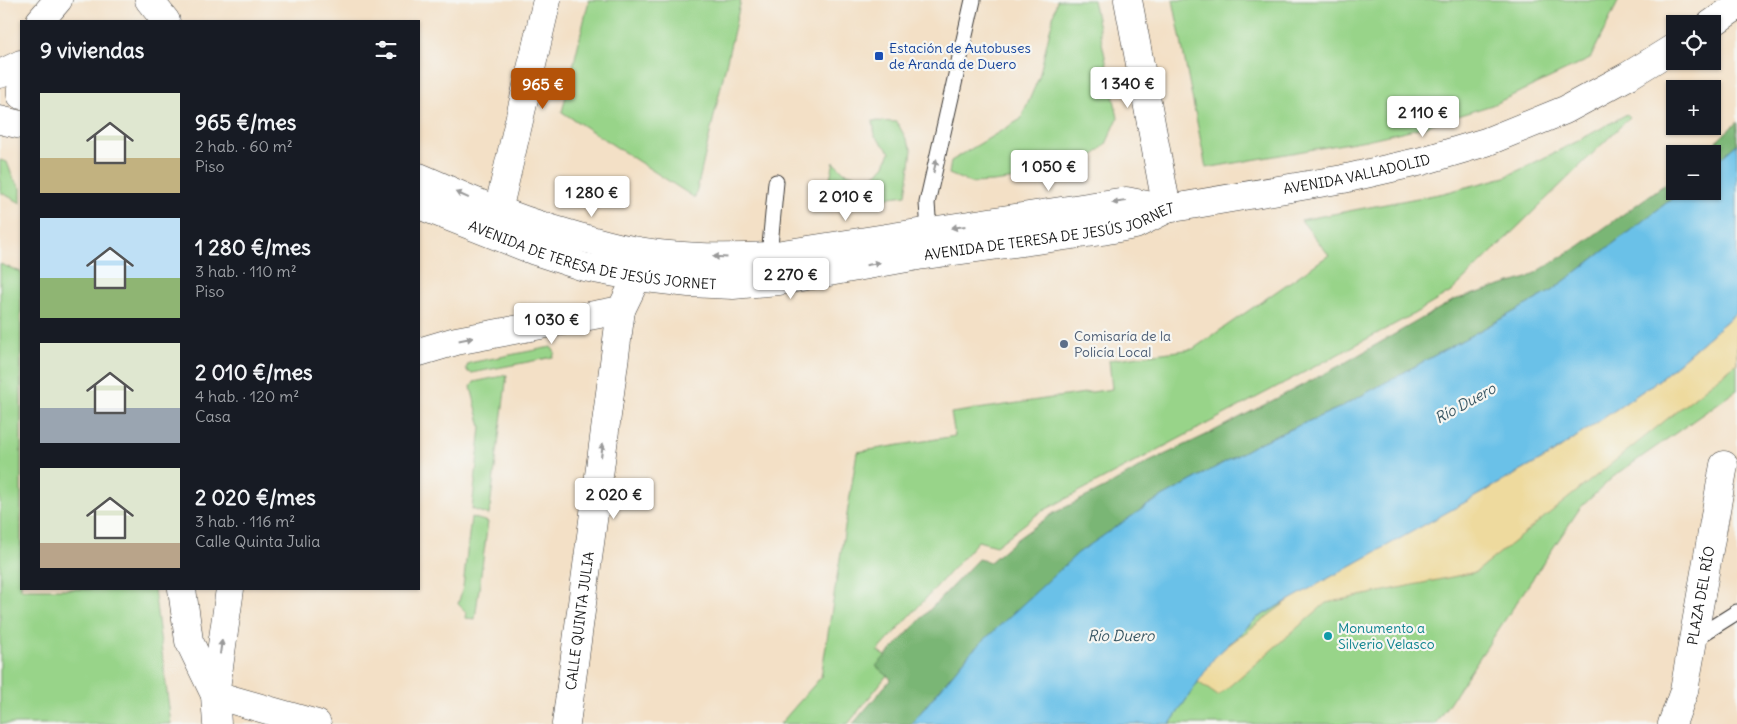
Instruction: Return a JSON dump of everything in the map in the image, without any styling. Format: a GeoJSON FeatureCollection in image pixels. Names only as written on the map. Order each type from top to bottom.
{"type":"FeatureCollection","features":[{"type":"Feature","properties":{"kind":"street"},"geometry":{"type":"LineString","coordinates":[[41,20],[58,0]]}},
{"type":"Feature","properties":{"kind":"street"},"geometry":{"type":"LineString","coordinates":[[149,0],[165,20]]}},
{"type":"Feature","properties":{"kind":"street"},"geometry":{"type":"LineString","coordinates":[[498,211],[547,0]]}},
{"type":"Feature","properties":{"kind":"street"},"geometry":{"type":"LineString","coordinates":[[1128,0],[1166,209]]}},
{"type":"Feature","properties":{"kind":"street"},"geometry":{"type":"LineString","coordinates":[[1721,17],[1737,6]]}},
{"type":"Feature","properties":{"kind":"street","name":"AVENIDA VALLADOLID"},"geometry":{"type":"LineString","coordinates":[[1166,209],[1343,179],[1422,161],[1486,142],[1564,110],[1628,76],[1666,53]]}},
{"type":"Feature","properties":{"kind":"street"},"geometry":{"type":"LineString","coordinates":[[0,74],[20,64]]}},
{"type":"Feature","properties":{"kind":"street"},"geometry":{"type":"LineString","coordinates":[[0,120],[20,125]]}},
{"type":"Feature","properties":{"kind":"street","name":"AVENIDA DE TERESA DE JESÚS JORNET"},"geometry":{"type":"LineString","coordinates":[[420,177],[498,211],[607,245],[685,256],[733,258],[769,256],[1126,201],[1166,209]]}},
{"type":"Feature","properties":{"kind":"street","name":"AVENIDA DE TERESA DE JESÚS JORNET"},"geometry":{"type":"LineString","coordinates":[[420,205],[535,251],[584,267],[636,277],[734,285],[779,281],[918,256],[1110,230],[1135,225],[1166,209]]}},
{"type":"Feature","properties":{"kind":"street"},"geometry":{"type":"LineString","coordinates":[[420,352],[456,341],[620,310],[636,277]]}},
{"type":"Feature","properties":{"kind":"street","name":"CALLE QUINTA JULIA"},"geometry":{"type":"LineString","coordinates":[[566,724],[620,310]]}},
{"type":"Feature","properties":{"kind":"street","name":"PLAZA DEL RÍO"},"geometry":{"type":"LineString","coordinates":[[1672,724],[1684,691],[1724,465]]}},
{"type":"Feature","properties":{"kind":"street"},"geometry":{"type":"LineString","coordinates":[[182,590],[189,641],[215,695],[317,724]]}},
{"type":"Feature","properties":{"kind":"street"},"geometry":{"type":"LineString","coordinates":[[216,724],[215,695],[230,590]]}},
{"type":"Feature","properties":{"kind":"lane"},"geometry":{"type":"LineString","coordinates":[[929,231],[927,203],[972,0]]}},
{"type":"Feature","properties":{"kind":"lane"},"geometry":{"type":"LineString","coordinates":[[769,256],[776,182]]}},
{"type":"Feature","properties":{"kind":"lane"},"geometry":{"type":"LineString","coordinates":[[1694,640],[1737,612]]}},
{"type":"Feature","properties":{"kind":"green space"},"geometry":{"type":"Polygon","coordinates":[[[589,0],[741,0],[695,198],[562,112],[589,0]]]}},
{"type":"Feature","properties":{"kind":"green space"},"geometry":{"type":"Polygon","coordinates":[[[1057,0],[1093,0],[1118,118],[1106,144],[1083,166],[1063,173],[971,183],[949,174],[951,161],[1021,119],[1039,77],[1057,0]]]}},
{"type":"Feature","properties":{"kind":"green space"},"geometry":{"type":"Polygon","coordinates":[[[1173,0],[1619,0],[1590,59],[1492,105],[1419,128],[1366,140],[1206,168],[1173,0]]]}},
{"type":"Feature","properties":{"kind":"green space"},"geometry":{"type":"Polygon","coordinates":[[[1627,114],[1630,117],[1451,292],[1412,315],[1039,513],[996,546],[978,541],[878,651],[896,664],[848,724],[780,724],[821,677],[857,452],[955,436],[951,413],[1112,389],[1109,360],[1193,349],[1329,255],[1301,220],[1444,193],[1505,177],[1627,114]]]}},
{"type":"Feature","properties":{"kind":"green space"},"geometry":{"type":"Polygon","coordinates":[[[873,121],[897,122],[912,150],[906,195],[823,206],[834,162],[844,172],[860,177],[877,174],[885,165],[890,152],[875,136],[873,121]]]}},
{"type":"Feature","properties":{"kind":"green space"},"geometry":{"type":"Polygon","coordinates":[[[1737,122],[1737,144],[1721,158],[1721,145],[1713,145],[1737,122]]]}},
{"type":"Feature","properties":{"kind":"green space"},"geometry":{"type":"Polygon","coordinates":[[[0,160],[7,162],[13,178],[20,187],[20,202],[0,192],[0,160]]]}},
{"type":"Feature","properties":{"kind":"green space"},"geometry":{"type":"Polygon","coordinates":[[[1666,183],[1666,200],[1670,200],[1550,292],[1339,408],[1261,442],[1148,505],[1079,553],[970,653],[911,724],[853,724],[891,679],[876,666],[978,559],[990,562],[1017,539],[1054,513],[1106,487],[1147,463],[1206,435],[1341,365],[1454,300],[1527,278],[1579,246],[1666,183]]]}},
{"type":"Feature","properties":{"kind":"green space"},"geometry":{"type":"Polygon","coordinates":[[[0,264],[20,272],[20,590],[154,590],[171,724],[0,724],[0,264]]]}},
{"type":"Feature","properties":{"kind":"green space"},"geometry":{"type":"Polygon","coordinates":[[[1737,340],[1737,390],[1613,477],[1580,508],[1435,724],[1170,724],[1214,658],[1257,618],[1550,455],[1737,340]]]}},
{"type":"Feature","properties":{"kind":"green space"},"geometry":{"type":"Polygon","coordinates":[[[551,347],[555,352],[553,357],[472,373],[468,372],[466,368],[469,363],[551,347]]]}},
{"type":"Feature","properties":{"kind":"green space"},"geometry":{"type":"Polygon","coordinates":[[[507,375],[489,515],[472,509],[481,427],[471,387],[474,382],[507,375]]]}},
{"type":"Feature","properties":{"kind":"green space"},"geometry":{"type":"Polygon","coordinates":[[[471,517],[488,522],[475,619],[465,618],[466,612],[458,604],[463,587],[471,517]]]}},
{"type":"Feature","properties":{"kind":"sand"},"geometry":{"type":"Polygon","coordinates":[[[1737,312],[1737,363],[1476,572],[1326,603],[1218,696],[1188,675],[1295,596],[1550,455],[1660,379],[1737,312]]]}},
{"type":"Feature","properties":{"kind":"water","name":"Río Duero"},"geometry":{"type":"Polygon","coordinates":[[[1737,144],[1737,312],[1660,379],[1550,455],[1257,618],[1214,658],[1170,724],[911,724],[970,653],[1078,553],[1148,505],[1261,442],[1339,408],[1550,292],[1670,200],[1721,200],[1721,158],[1737,144]]]}},
{"type":"Feature","properties":{"kind":"place","name":"Estación de Autobuses de Aranda de Duero"},"geometry":{"type":"Point","coordinates":[879,56]}},
{"type":"Feature","properties":{"kind":"place","name":"Comisaría de la Policía Local"},"geometry":{"type":"Point","coordinates":[1064,344]}},
{"type":"Feature","properties":{"kind":"place","name":"Monumento a Silverio Velasco"},"geometry":{"type":"Point","coordinates":[1328,636]}}]}
